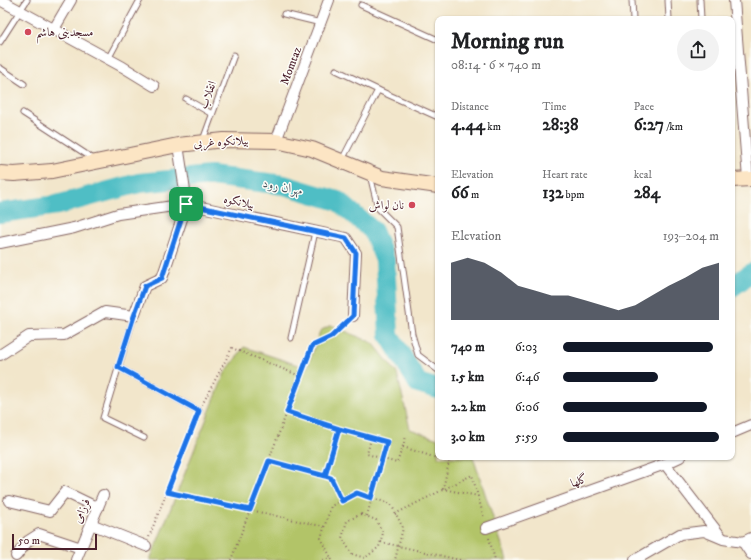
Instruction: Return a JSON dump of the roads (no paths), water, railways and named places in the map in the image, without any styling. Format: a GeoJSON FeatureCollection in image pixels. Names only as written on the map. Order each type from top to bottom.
{"type":"FeatureCollection","features":[{"type":"Feature","properties":{"kind":"street"},"geometry":{"type":"LineString","coordinates":[[0,0],[154,86]]}},
{"type":"Feature","properties":{"kind":"street"},"geometry":{"type":"LineString","coordinates":[[54,29],[71,0]]}},
{"type":"Feature","properties":{"kind":"street","name":"Momtaz"},"geometry":{"type":"LineString","coordinates":[[276,141],[330,0]]}},
{"type":"Feature","properties":{"kind":"street"},"geometry":{"type":"LineString","coordinates":[[734,0],[749,179],[735,180]]}},
{"type":"Feature","properties":{"kind":"street","name":"بیلانکوه غربی"},"geometry":{"type":"LineString","coordinates":[[0,173],[14,174],[52,171],[178,145],[224,140],[276,141],[312,149],[382,178],[435,186]]}},
{"type":"Feature","properties":{"kind":"street"},"geometry":{"type":"LineString","coordinates":[[0,355],[29,336],[64,335],[105,312],[134,316],[145,286],[162,278],[186,204],[178,145]]}},
{"type":"Feature","properties":{"kind":"street","name":"بیلانکوه"},"geometry":{"type":"LineString","coordinates":[[0,243],[74,228],[118,214],[186,204],[346,238],[356,253],[353,316]]}},
{"type":"Feature","properties":{"kind":"street"},"geometry":{"type":"LineString","coordinates":[[735,433],[751,425]]}},
{"type":"Feature","properties":{"kind":"street","name":"گلها"},"geometry":{"type":"LineString","coordinates":[[486,528],[674,460]]}},
{"type":"Feature","properties":{"kind":"street"},"geometry":{"type":"LineString","coordinates":[[665,464],[723,539]]}},
{"type":"Feature","properties":{"kind":"street"},"geometry":{"type":"LineString","coordinates":[[9,501],[50,511],[65,492],[98,508]]}},
{"type":"Feature","properties":{"kind":"street","name":"فرزامی"},"geometry":{"type":"LineString","coordinates":[[76,560],[103,495]]}},
{"type":"Feature","properties":{"kind":"street"},"geometry":{"type":"LineString","coordinates":[[91,524],[146,546]]}},
{"type":"Feature","properties":{"kind":"street"},"geometry":{"type":"LineString","coordinates":[[637,560],[680,534],[704,531],[723,539],[747,540],[751,554]]}},
{"type":"Feature","properties":{"kind":"street"},"geometry":{"type":"LineString","coordinates":[[16,556],[28,540],[39,534],[81,548]]}},
{"type":"Feature","properties":{"kind":"lane"},"geometry":{"type":"LineString","coordinates":[[0,42],[26,0]]}},
{"type":"Feature","properties":{"kind":"lane"},"geometry":{"type":"LineString","coordinates":[[108,59],[140,0]]}},
{"type":"Feature","properties":{"kind":"lane"},"geometry":{"type":"LineString","coordinates":[[632,0],[633,16]]}},
{"type":"Feature","properties":{"kind":"lane"},"geometry":{"type":"LineString","coordinates":[[668,0],[669,16]]}},
{"type":"Feature","properties":{"kind":"lane"},"geometry":{"type":"LineString","coordinates":[[700,0],[701,16]]}},
{"type":"Feature","properties":{"kind":"lane"},"geometry":{"type":"LineString","coordinates":[[361,5],[435,39]]}},
{"type":"Feature","properties":{"kind":"lane"},"geometry":{"type":"LineString","coordinates":[[284,14],[321,23]]}},
{"type":"Feature","properties":{"kind":"lane","name":"انقلاب"},"geometry":{"type":"LineString","coordinates":[[202,143],[234,55]]}},
{"type":"Feature","properties":{"kind":"lane"},"geometry":{"type":"LineString","coordinates":[[0,68],[24,84]]}},
{"type":"Feature","properties":{"kind":"lane"},"geometry":{"type":"LineString","coordinates":[[336,70],[435,116]]}},
{"type":"Feature","properties":{"kind":"lane"},"geometry":{"type":"LineString","coordinates":[[342,161],[378,90]]}},
{"type":"Feature","properties":{"kind":"lane"},"geometry":{"type":"LineString","coordinates":[[186,99],[212,114]]}},
{"type":"Feature","properties":{"kind":"lane"},"geometry":{"type":"LineString","coordinates":[[23,113],[98,162]]}},
{"type":"Feature","properties":{"kind":"lane"},"geometry":{"type":"LineString","coordinates":[[369,173],[378,208],[397,227],[412,334],[418,355],[435,368]]}},
{"type":"Feature","properties":{"kind":"lane"},"geometry":{"type":"LineString","coordinates":[[291,338],[315,232]]}},
{"type":"Feature","properties":{"kind":"lane"},"geometry":{"type":"LineString","coordinates":[[134,316],[103,418],[144,438]]}},
{"type":"Feature","properties":{"kind":"lane"},"geometry":{"type":"LineString","coordinates":[[118,367],[199,411]]}},
{"type":"Feature","properties":{"kind":"waterway","name":"مهران رود"},"geometry":{"type":"LineString","coordinates":[[0,213],[57,205],[139,183],[211,176],[284,185],[338,201],[373,231],[385,260],[389,335],[418,383],[435,388]]}},
{"type":"Feature","properties":{"kind":"waterway","name":"مهران رود"},"geometry":{"type":"LineString","coordinates":[[735,285],[751,273]]}},
{"type":"Feature","properties":{"kind":"place","name":"مسجدبنی هاشم"},"geometry":{"type":"Point","coordinates":[28,32]}},
{"type":"Feature","properties":{"kind":"place","name":"نان لواش"},"geometry":{"type":"Point","coordinates":[412,205]}}]}
